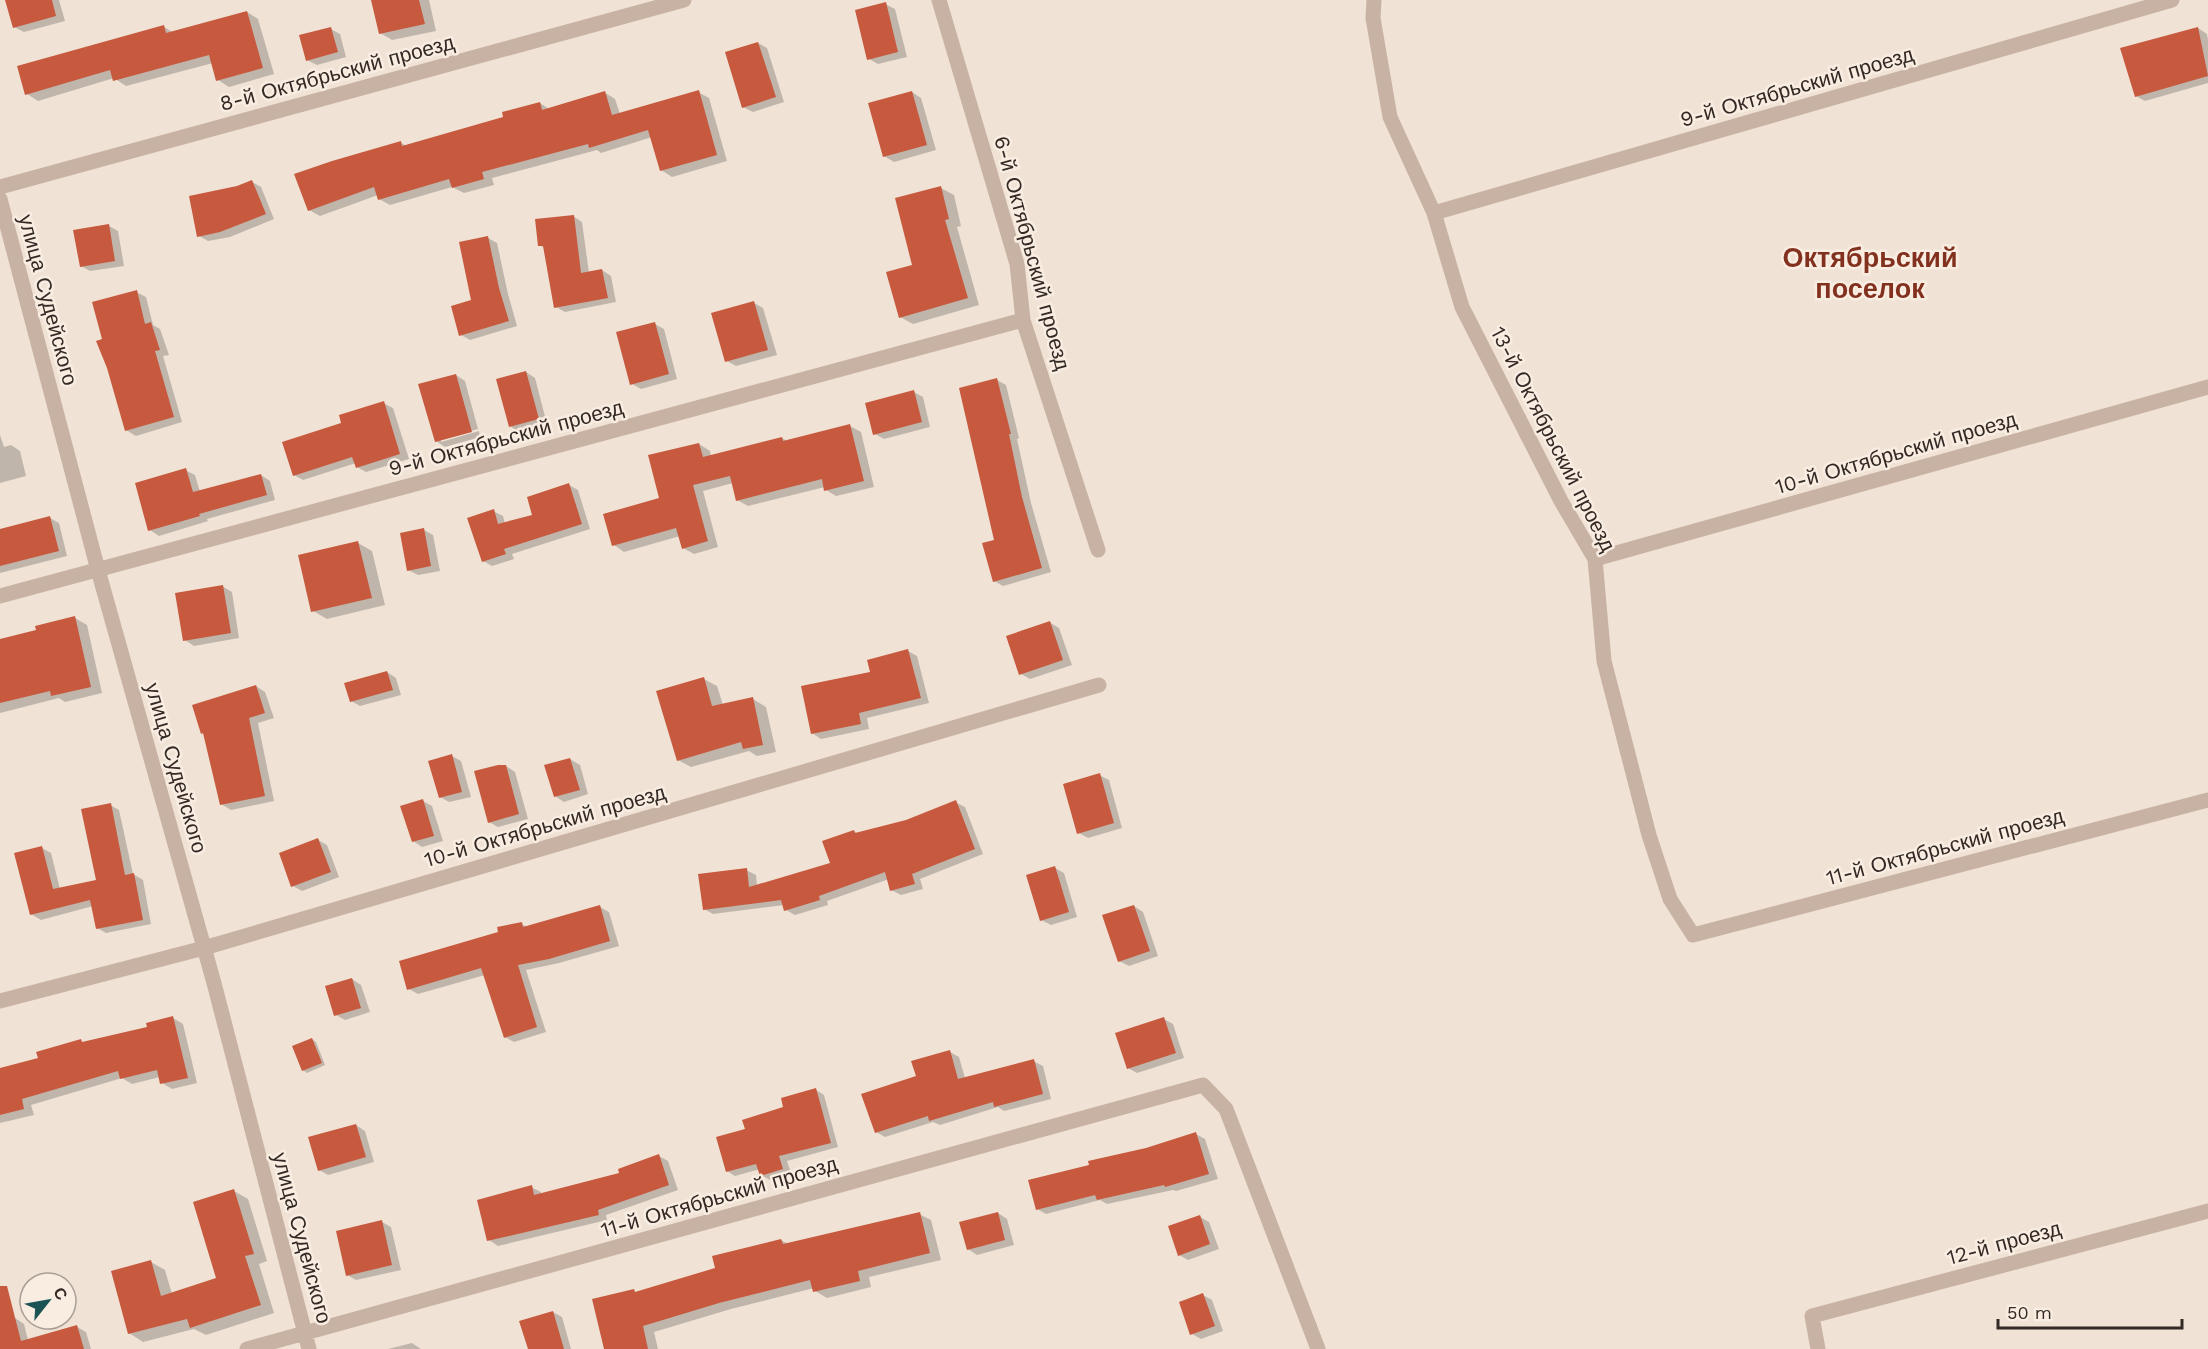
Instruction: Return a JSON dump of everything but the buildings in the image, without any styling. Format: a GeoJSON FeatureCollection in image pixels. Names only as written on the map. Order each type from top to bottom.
{"type":"FeatureCollection","features":[{"type":"Feature","properties":{"kind":"street","name":"8-й Октябрьский проезд"},"geometry":{"type":"LineString","coordinates":[[0,187],[684,0]]}},
{"type":"Feature","properties":{"kind":"street","name":"6-й Октябрьский проезд"},"geometry":{"type":"LineString","coordinates":[[939,0],[1017,264],[1023,320],[1098,550]]}},
{"type":"Feature","properties":{"kind":"street","name":"13-й Октябрьский проезд"},"geometry":{"type":"LineString","coordinates":[[1374,0],[1373,18],[1390,117],[1434,213],[1462,307],[1561,501],[1595,559],[1604,661],[1649,835],[1670,899],[1693,934]]}},
{"type":"Feature","properties":{"kind":"street","name":"9-й Октябрьский проезд"},"geometry":{"type":"LineString","coordinates":[[1434,213],[2172,0]]}},
{"type":"Feature","properties":{"kind":"street","name":"улица Судейского"},"geometry":{"type":"LineString","coordinates":[[0,199],[98,570],[204,948],[307,1342]]}},
{"type":"Feature","properties":{"kind":"street","name":"9-й Октябрьский проезд"},"geometry":{"type":"LineString","coordinates":[[0,596],[1023,320]]}},
{"type":"Feature","properties":{"kind":"street","name":"10-й Октябрьский проезд"},"geometry":{"type":"LineString","coordinates":[[1595,559],[2208,387]]}},
{"type":"Feature","properties":{"kind":"street","name":"10-й Октябрьский проезд"},"geometry":{"type":"LineString","coordinates":[[0,1001],[204,948],[1100,686]]}},
{"type":"Feature","properties":{"kind":"street","name":"11-й Октябрьский проезд"},"geometry":{"type":"LineString","coordinates":[[1693,934],[2208,800]]}},
{"type":"Feature","properties":{"kind":"street","name":"11-й Октябрьский проезд"},"geometry":{"type":"LineString","coordinates":[[247,1349],[307,1342],[1203,1085],[1226,1109],[1318,1349]]}},
{"type":"Feature","properties":{"kind":"street","name":"12-й проезд"},"geometry":{"type":"LineString","coordinates":[[1818,1349],[1812,1316],[2208,1210]]}},
{"type":"Feature","properties":{"kind":"district","name":"Октябрьский поселок"},"geometry":{"type":"Point","coordinates":[1870,274]}}]}
